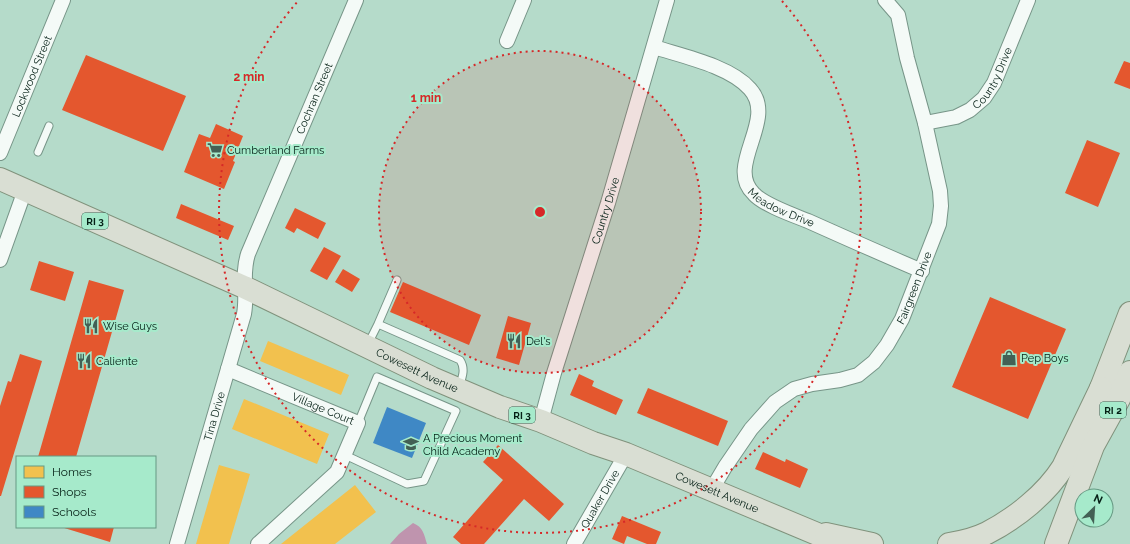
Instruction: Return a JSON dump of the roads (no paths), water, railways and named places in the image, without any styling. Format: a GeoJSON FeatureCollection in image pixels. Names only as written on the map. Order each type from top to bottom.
{"type":"FeatureCollection","features":[{"type":"Feature","properties":{"kind":"main road","name":"Cowesett Avenue"},"geometry":{"type":"LineString","coordinates":[[0,179],[244,287],[367,347],[458,389],[593,443],[626,454],[841,544]]}},
{"type":"Feature","properties":{"kind":"main road","name":"RI 2"},"geometry":{"type":"LineString","coordinates":[[1093,446],[1101,388],[1130,313]]}},
{"type":"Feature","properties":{"kind":"main road","name":"RI 2"},"geometry":{"type":"LineString","coordinates":[[1060,539],[1093,446],[1119,399],[1130,372]]}},
{"type":"Feature","properties":{"kind":"main road"},"geometry":{"type":"LineString","coordinates":[[949,544],[968,540],[987,533],[1008,520],[1040,495],[1063,467],[1101,388]]}},
{"type":"Feature","properties":{"kind":"main road"},"geometry":{"type":"LineString","coordinates":[[806,529],[872,544]]}},
{"type":"Feature","properties":{"kind":"street","name":"Lockwood Street"},"geometry":{"type":"LineString","coordinates":[[0,153],[63,0]]}},
{"type":"Feature","properties":{"kind":"street","name":"Cochran Street"},"geometry":{"type":"LineString","coordinates":[[244,287],[244,272],[248,254],[356,0]]}},
{"type":"Feature","properties":{"kind":"street"},"geometry":{"type":"LineString","coordinates":[[506,41],[524,0]]}},
{"type":"Feature","properties":{"kind":"street","name":"Country Drive"},"geometry":{"type":"LineString","coordinates":[[541,421],[554,373],[608,203],[667,0]]}},
{"type":"Feature","properties":{"kind":"street","name":"Fairgreen Drive"},"geometry":{"type":"LineString","coordinates":[[712,490],[725,467],[751,429],[775,402],[794,389],[858,375],[874,362],[887,345],[902,319],[922,272],[939,224],[941,206],[940,191],[925,123],[907,58],[898,15],[885,0]]}},
{"type":"Feature","properties":{"kind":"street","name":"Country Drive"},"geometry":{"type":"LineString","coordinates":[[925,123],[956,117],[970,110],[984,98],[994,83],[1028,0]]}},
{"type":"Feature","properties":{"kind":"street","name":"Meadow Drive"},"geometry":{"type":"LineString","coordinates":[[654,47],[709,64],[733,75],[750,88],[758,99],[760,113],[745,166],[745,177],[748,186],[754,195],[784,211],[922,272]]}},
{"type":"Feature","properties":{"kind":"street"},"geometry":{"type":"LineString","coordinates":[[0,260],[25,190]]}},
{"type":"Feature","properties":{"kind":"street","name":"Tina Drive"},"geometry":{"type":"LineString","coordinates":[[177,544],[246,307],[244,287]]}},
{"type":"Feature","properties":{"kind":"street","name":"Village Court"},"geometry":{"type":"LineString","coordinates":[[228,369],[358,423],[337,472],[258,544]]}},
{"type":"Feature","properties":{"kind":"street","name":"Quaker Drive"},"geometry":{"type":"LineString","coordinates":[[574,544],[626,454]]}},
{"type":"Feature","properties":{"kind":"lane"},"geometry":{"type":"LineString","coordinates":[[38,152],[49,126]]}},
{"type":"Feature","properties":{"kind":"lane"},"geometry":{"type":"LineString","coordinates":[[367,347],[396,280]]}},
{"type":"Feature","properties":{"kind":"lane"},"geometry":{"type":"LineString","coordinates":[[378,324],[460,360],[464,365],[464,372],[458,389]]}},
{"type":"Feature","properties":{"kind":"lane"},"geometry":{"type":"LineString","coordinates":[[345,455],[407,484],[424,481],[456,411],[377,377],[358,423]]}},
{"type":"Feature","properties":{"kind":"place","name":"Cumberland Farms"},"geometry":{"type":"Point","coordinates":[215,150]}},
{"type":"Feature","properties":{"kind":"place","name":"Wise Guys"},"geometry":{"type":"Point","coordinates":[91,326]}},
{"type":"Feature","properties":{"kind":"place","name":"Del's"},"geometry":{"type":"Point","coordinates":[514,341]}},
{"type":"Feature","properties":{"kind":"place","name":"Pep Boys"},"geometry":{"type":"Point","coordinates":[1009,358]}},
{"type":"Feature","properties":{"kind":"place","name":"Caliente"},"geometry":{"type":"Point","coordinates":[84,361]}},
{"type":"Feature","properties":{"kind":"place","name":"A Precious Moment Child Academy"},"geometry":{"type":"Point","coordinates":[411,444]}}]}
